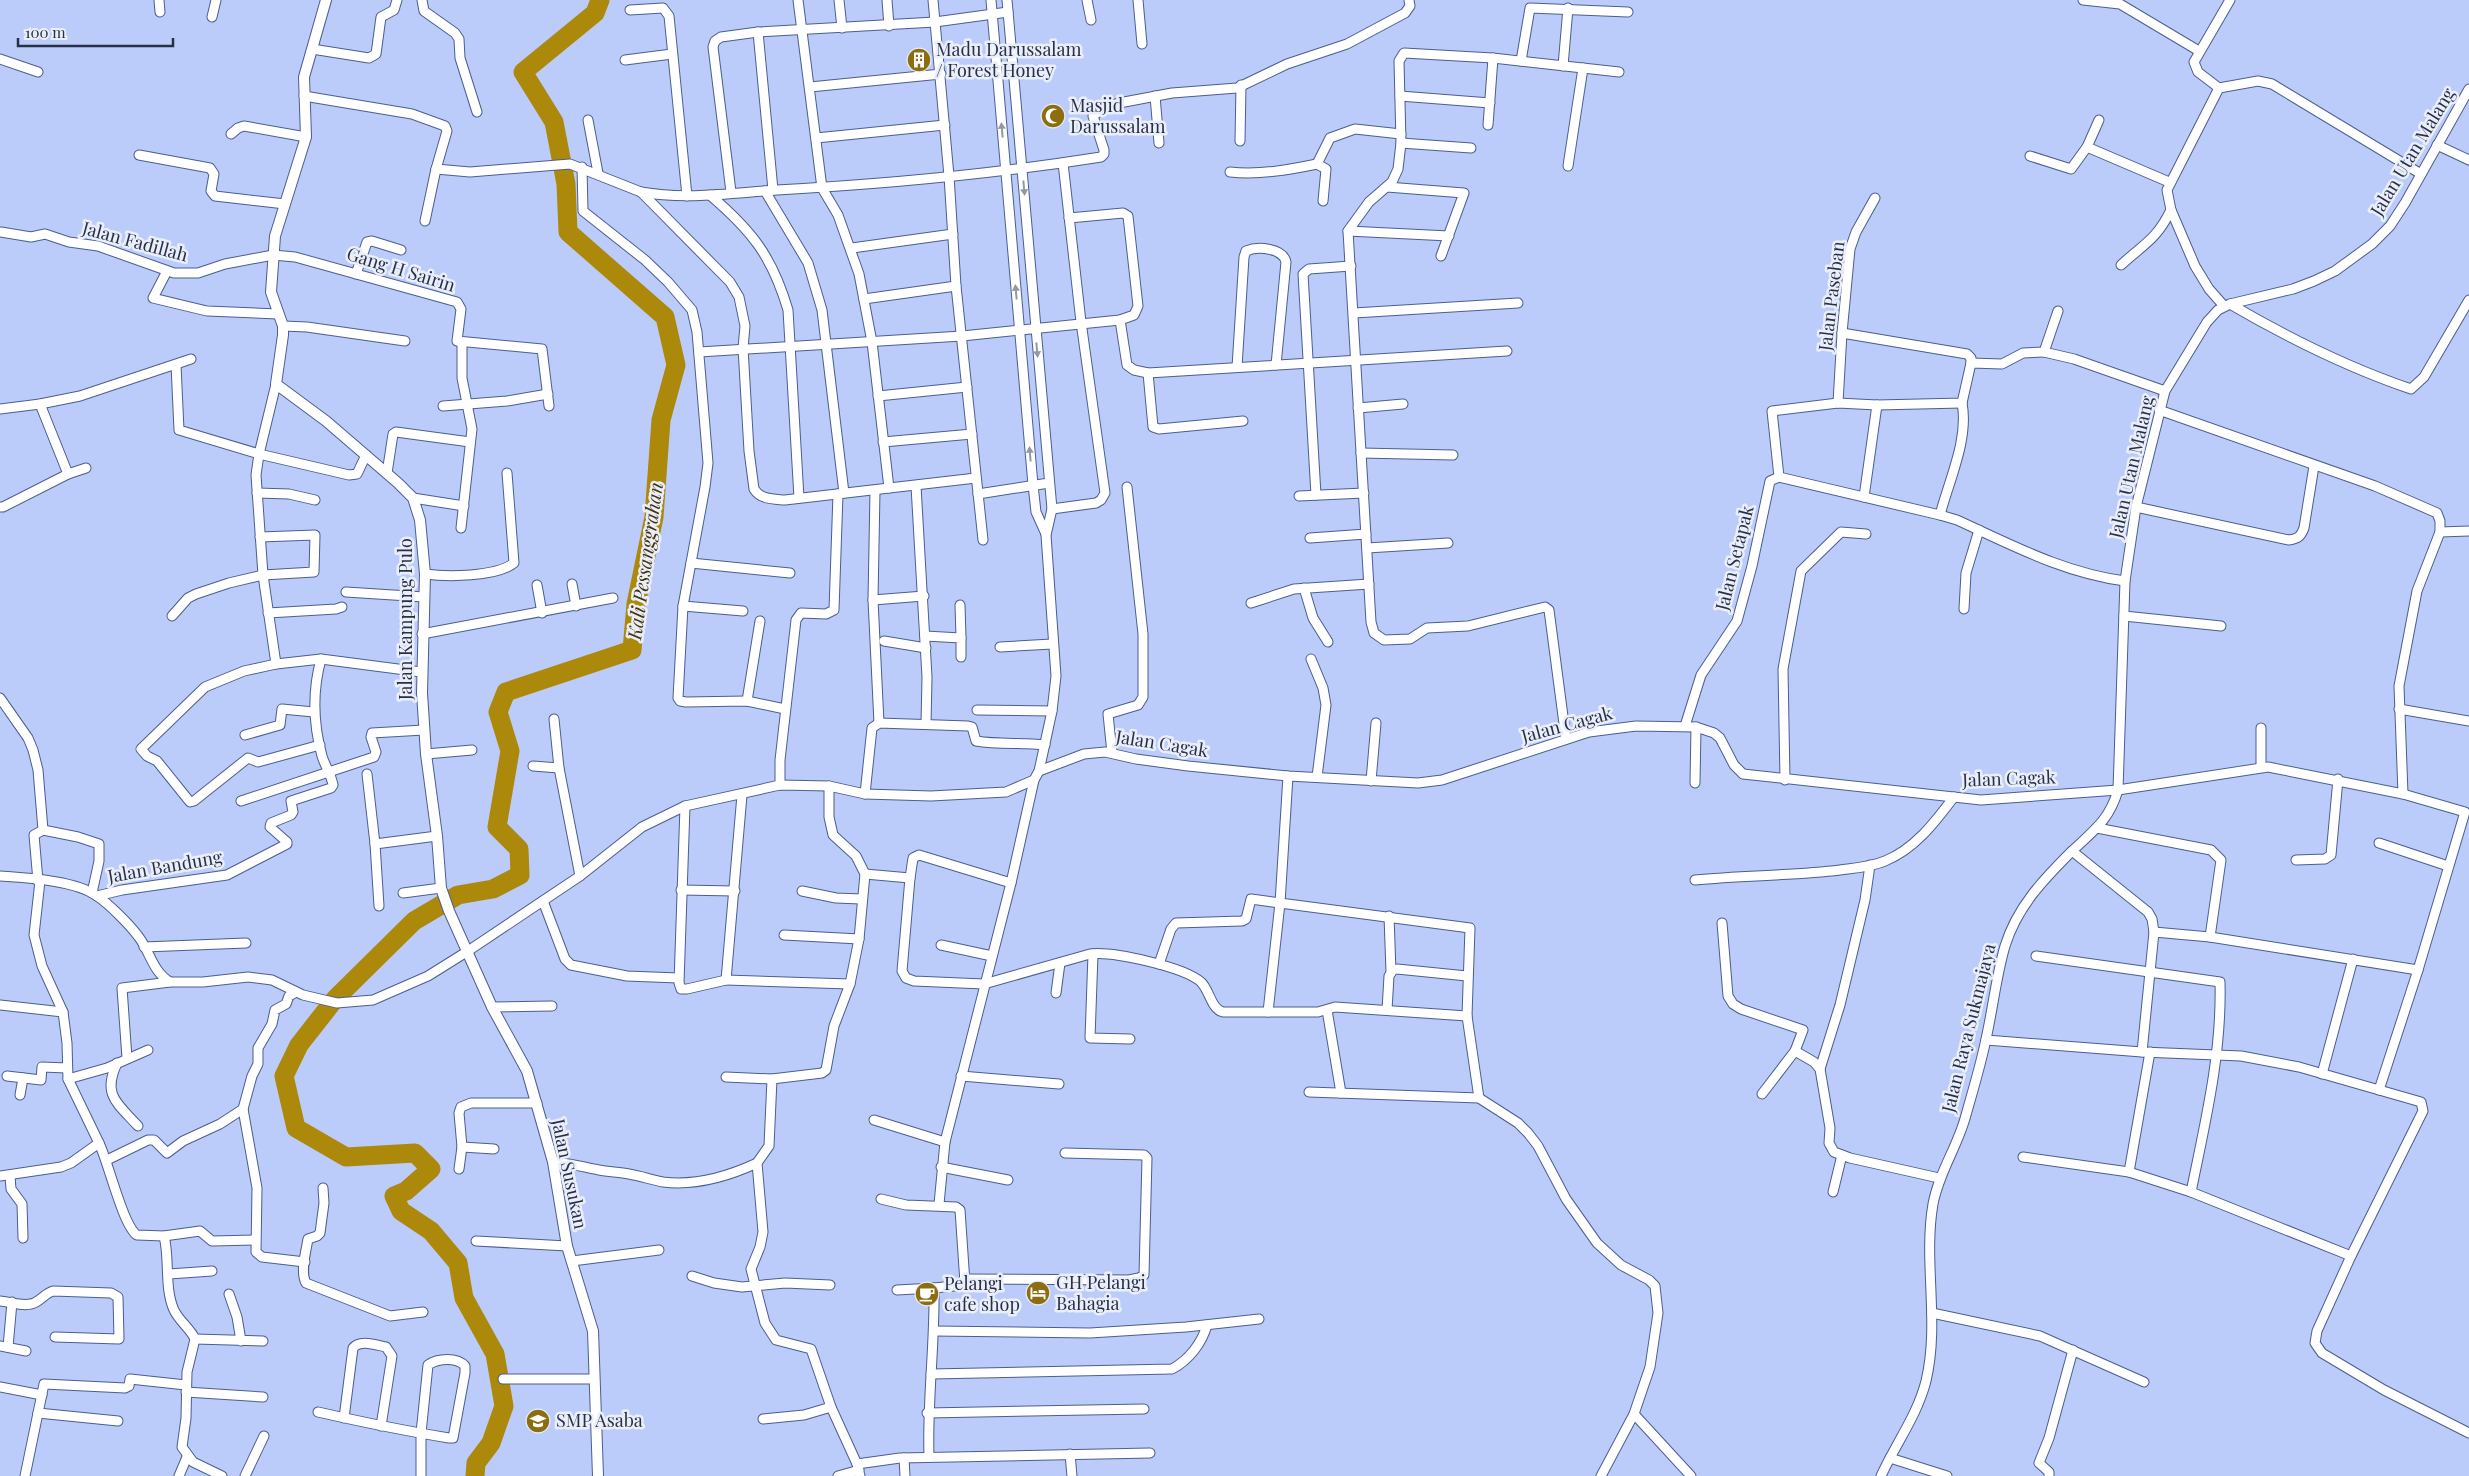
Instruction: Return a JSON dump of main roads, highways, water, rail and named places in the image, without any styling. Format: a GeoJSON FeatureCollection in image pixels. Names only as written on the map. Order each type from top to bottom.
{"type":"FeatureCollection","features":[{"type":"Feature","properties":{"kind":"waterway","name":"Kali Pessanggrahan"},"geometry":{"type":"LineString","coordinates":[[475,1476],[476,1463],[491,1443],[504,1406],[495,1354],[464,1298],[458,1263],[431,1231],[401,1211],[394,1196],[406,1191],[431,1169],[415,1153],[346,1157],[296,1128],[284,1076],[299,1045],[335,999],[414,921],[458,895],[493,889],[520,875],[519,849],[497,827],[510,751],[498,712],[506,692],[632,650],[636,604],[654,517],[661,420],[676,365],[665,317],[568,232],[566,184],[554,122],[523,72],[595,13],[600,0]]}},
{"type":"Feature","properties":{"kind":"place","name":"Madu Darussalam / Forest Honey"},"geometry":{"type":"Point","coordinates":[919,60]}},
{"type":"Feature","properties":{"kind":"place","name":"Masjid Darussalam"},"geometry":{"type":"Point","coordinates":[1053,116]}},
{"type":"Feature","properties":{"kind":"place","name":"GH Pelangi Bahagia"},"geometry":{"type":"Point","coordinates":[1038,1293]}},
{"type":"Feature","properties":{"kind":"place","name":"Pelangi cafe shop"},"geometry":{"type":"Point","coordinates":[927,1294]}},
{"type":"Feature","properties":{"kind":"place","name":"SMP Asaba"},"geometry":{"type":"Point","coordinates":[538,1421]}}]}
